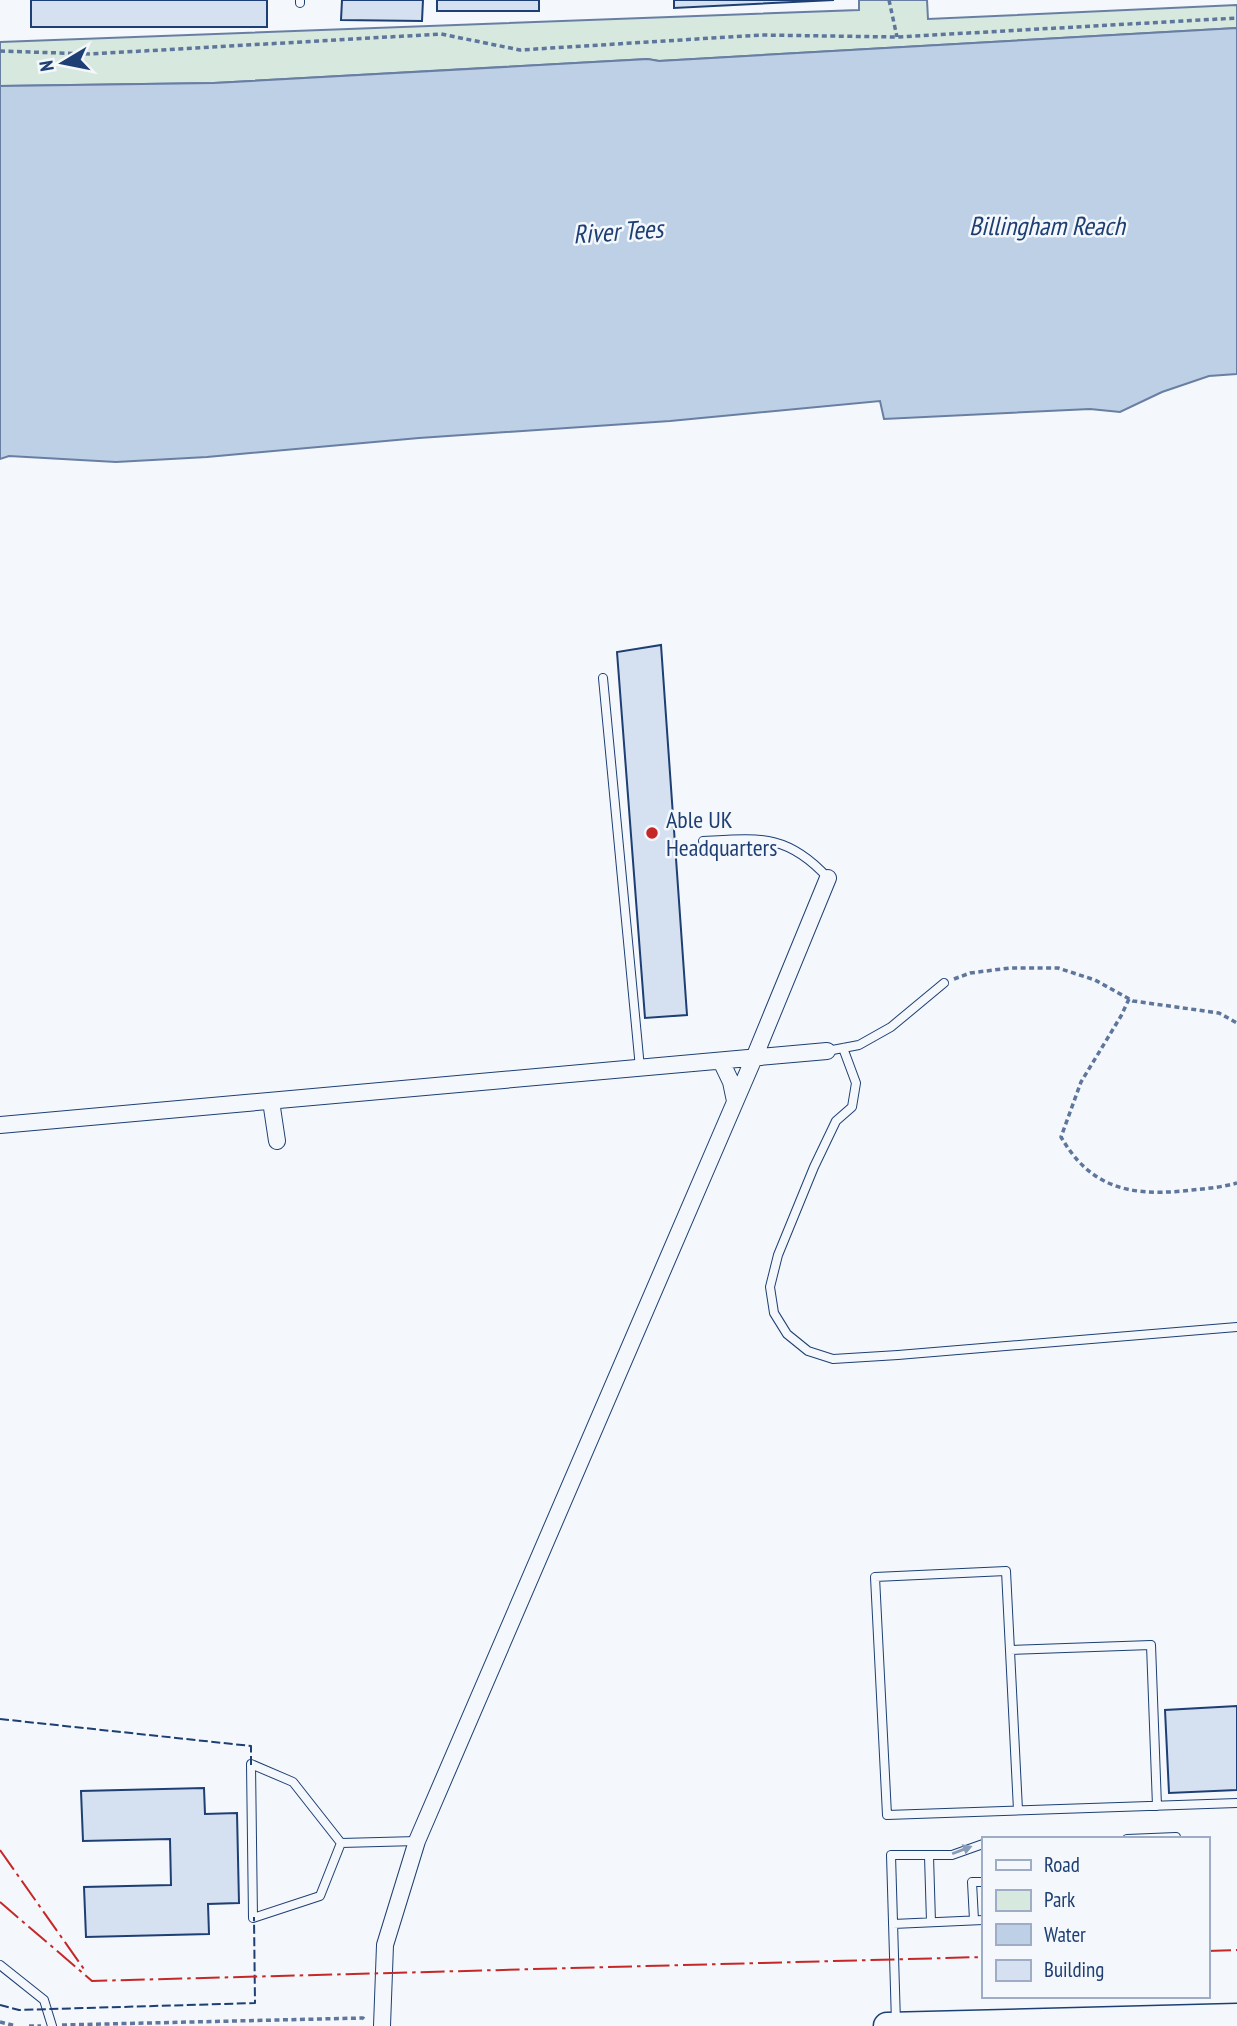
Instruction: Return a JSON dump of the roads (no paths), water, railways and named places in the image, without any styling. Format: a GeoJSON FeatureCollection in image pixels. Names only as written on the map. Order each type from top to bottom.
{"type":"FeatureCollection","features":[{"type":"Feature","properties":{"kind":"main road"},"geometry":{"type":"LineString","coordinates":[[887,2026],[1237,2017]]}},
{"type":"Feature","properties":{"kind":"street"},"geometry":{"type":"LineString","coordinates":[[382,2026],[385,1945],[417,1841],[754,1058],[828,878]]}},
{"type":"Feature","properties":{"kind":"street"},"geometry":{"type":"LineString","coordinates":[[0,1125],[835,1050]]}},
{"type":"Feature","properties":{"kind":"street"},"geometry":{"type":"LineString","coordinates":[[721,1061],[731,1082],[735,1101]]}},
{"type":"Feature","properties":{"kind":"street"},"geometry":{"type":"LineString","coordinates":[[271,1101],[277,1141]]}},
{"type":"Feature","properties":{"kind":"lane"},"geometry":{"type":"LineString","coordinates":[[603,678],[640,1068]]}},
{"type":"Feature","properties":{"kind":"lane"},"geometry":{"type":"LineString","coordinates":[[703,841],[772,840],[811,860],[828,878]]}},
{"type":"Feature","properties":{"kind":"lane"},"geometry":{"type":"LineString","coordinates":[[944,983],[891,1027],[859,1045],[835,1050],[856,1083],[852,1107],[836,1121],[778,1255],[770,1287],[774,1313],[787,1334],[808,1351],[833,1359],[1237,1327]]}},
{"type":"Feature","properties":{"kind":"lane"},"geometry":{"type":"LineString","coordinates":[[1018,1811],[1006,1571],[875,1577],[887,1815],[1018,1811],[1237,1803]]}},
{"type":"Feature","properties":{"kind":"lane"},"geometry":{"type":"LineString","coordinates":[[1010,1650],[1152,1644],[1157,1806]]}},
{"type":"Feature","properties":{"kind":"lane"},"geometry":{"type":"LineString","coordinates":[[251,1764],[293,1782],[341,1843],[320,1896],[253,1919],[251,1764]]}},
{"type":"Feature","properties":{"kind":"lane"},"geometry":{"type":"LineString","coordinates":[[341,1843],[417,1841]]}},
{"type":"Feature","properties":{"kind":"lane"},"geometry":{"type":"LineString","coordinates":[[896,2026],[891,1855],[952,1855],[982,1844]]}},
{"type":"Feature","properties":{"kind":"lane"},"geometry":{"type":"LineString","coordinates":[[929,1856],[931,1922]]}},
{"type":"Feature","properties":{"kind":"lane"},"geometry":{"type":"LineString","coordinates":[[893,1924],[979,1920],[972,1882],[982,1882]]}},
{"type":"Feature","properties":{"kind":"lane"},"geometry":{"type":"LineString","coordinates":[[0,1965],[44,2000],[52,2026]]}},
{"type":"Feature","properties":{"kind":"water","name":"Billingham Reach"},"geometry":{"type":"Polygon","coordinates":[[[1237,28],[1237,374],[1209,376],[1162,392],[1120,412],[1090,409],[884,419],[880,401],[670,421],[419,438],[207,457],[116,462],[9,456],[0,459],[0,86],[214,83],[1237,28]]]}},
{"type":"Feature","properties":{"kind":"place","name":"Able UK Headquarters"},"geometry":{"type":"Point","coordinates":[652,833]}},
{"type":"Feature","properties":{"kind":"water label","name":"River Tees"},"geometry":{"type":"Point","coordinates":[618,231]}}]}
